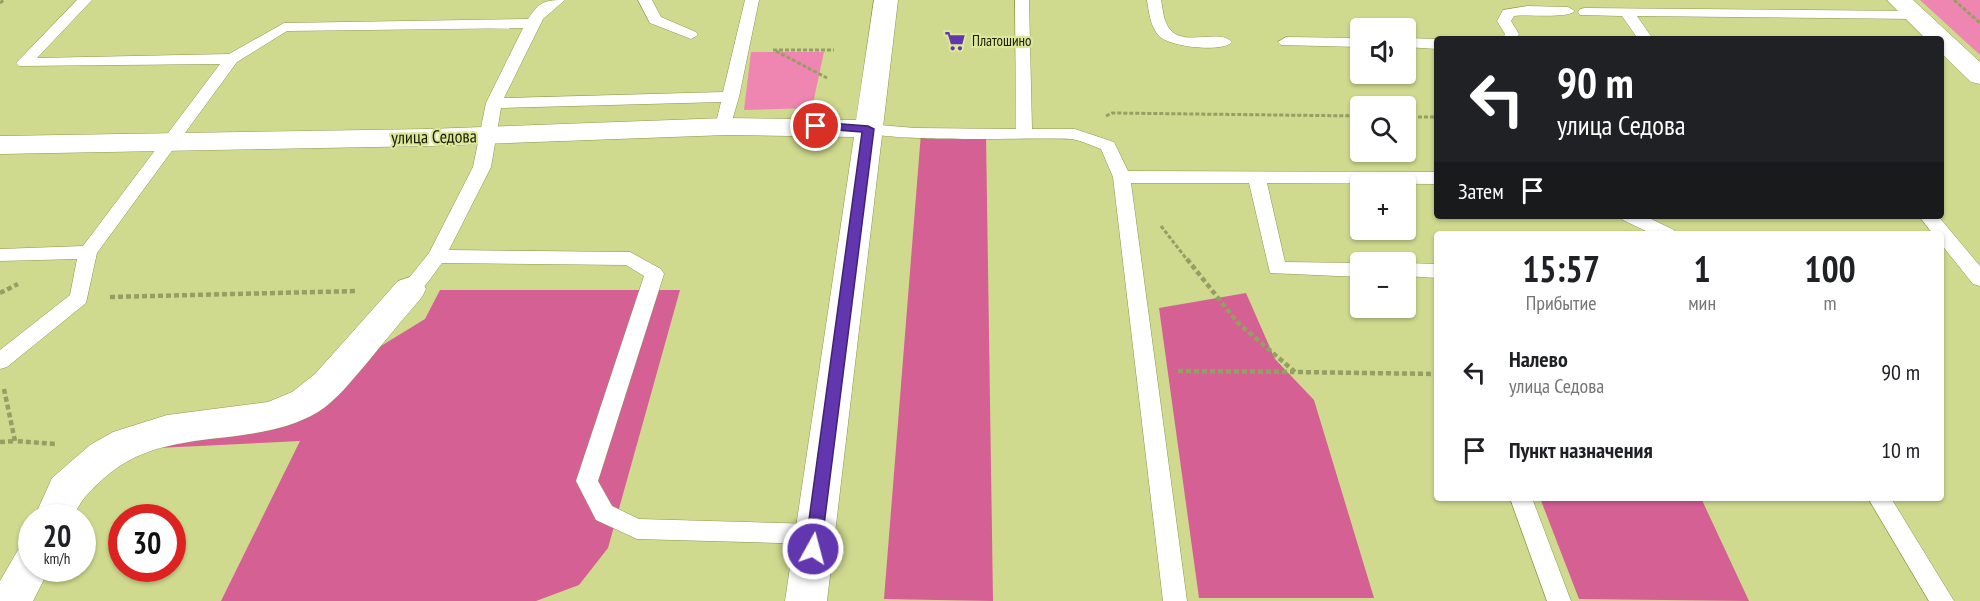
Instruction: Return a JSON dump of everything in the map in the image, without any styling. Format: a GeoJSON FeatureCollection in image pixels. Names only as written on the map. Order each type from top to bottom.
{"type":"FeatureCollection","features":[{"type":"Feature","properties":{"kind":"street"},"geometry":{"type":"LineString","coordinates":[[806,601],[886,0]]}},
{"type":"Feature","properties":{"kind":"street"},"geometry":{"type":"LineString","coordinates":[[1907,7],[1938,36]]}},
{"type":"Feature","properties":{"kind":"street"},"geometry":{"type":"LineString","coordinates":[[1944,42],[1980,76]]}},
{"type":"Feature","properties":{"kind":"street","name":"улица Седова"},"geometry":{"type":"LineString","coordinates":[[0,145],[171,140],[489,136],[723,127],[816,126],[868,129]]}},
{"type":"Feature","properties":{"kind":"street"},"geometry":{"type":"LineString","coordinates":[[59,504],[66,489],[103,456],[126,443],[166,430],[272,416],[305,402],[328,384],[410,290]]}},
{"type":"Feature","properties":{"kind":"street"},"geometry":{"type":"LineString","coordinates":[[11,601],[22,582]]}},
{"type":"Feature","properties":{"kind":"lane"},"geometry":{"type":"LineString","coordinates":[[85,0],[24,63],[232,59]]}},
{"type":"Feature","properties":{"kind":"lane"},"geometry":{"type":"LineString","coordinates":[[410,290],[437,256],[482,167],[494,103],[538,13],[548,4],[558,0]]}},
{"type":"Feature","properties":{"kind":"lane"},"geometry":{"type":"LineString","coordinates":[[645,0],[656,20],[691,35]]}},
{"type":"Feature","properties":{"kind":"lane"},"geometry":{"type":"LineString","coordinates":[[723,127],[739,50],[741,18],[752,0]]}},
{"type":"Feature","properties":{"kind":"lane"},"geometry":{"type":"LineString","coordinates":[[1022,0],[1024,133]]}},
{"type":"Feature","properties":{"kind":"lane"},"geometry":{"type":"LineString","coordinates":[[1154,0],[1161,30],[1170,38],[1224,42]]}},
{"type":"Feature","properties":{"kind":"lane"},"geometry":{"type":"LineString","coordinates":[[1586,12],[1907,7]]}},
{"type":"Feature","properties":{"kind":"lane"},"geometry":{"type":"LineString","coordinates":[[1511,36],[1504,21],[1508,13],[1527,10],[1568,11]]}},
{"type":"Feature","properties":{"kind":"lane"},"geometry":{"type":"LineString","coordinates":[[1626,12],[1644,36]]}},
{"type":"Feature","properties":{"kind":"lane"},"geometry":{"type":"LineString","coordinates":[[0,361],[79,298],[88,252],[232,59],[284,27],[533,23]]}},
{"type":"Feature","properties":{"kind":"lane"},"geometry":{"type":"LineString","coordinates":[[1286,42],[1350,43]]}},
{"type":"Feature","properties":{"kind":"lane"},"geometry":{"type":"LineString","coordinates":[[1416,43],[1434,44]]}},
{"type":"Feature","properties":{"kind":"lane"},"geometry":{"type":"LineString","coordinates":[[494,103],[731,97]]}},
{"type":"Feature","properties":{"kind":"lane"},"geometry":{"type":"LineString","coordinates":[[868,129],[915,133],[1074,134],[1107,146],[1122,177],[1174,601]]}},
{"type":"Feature","properties":{"kind":"lane"},"geometry":{"type":"LineString","coordinates":[[1122,177],[1434,178]]}},
{"type":"Feature","properties":{"kind":"lane"},"geometry":{"type":"LineString","coordinates":[[1257,178],[1277,268],[1350,270]]}},
{"type":"Feature","properties":{"kind":"lane"},"geometry":{"type":"LineString","coordinates":[[1636,219],[1662,231]]}},
{"type":"Feature","properties":{"kind":"lane"},"geometry":{"type":"LineString","coordinates":[[1930,219],[1940,231]]}},
{"type":"Feature","properties":{"kind":"lane"},"geometry":{"type":"LineString","coordinates":[[1944,235],[1980,279]]}},
{"type":"Feature","properties":{"kind":"lane"},"geometry":{"type":"LineString","coordinates":[[0,255],[88,252]]}},
{"type":"Feature","properties":{"kind":"lane"},"geometry":{"type":"LineString","coordinates":[[437,256],[630,259],[654,274],[587,481],[604,513],[637,529],[814,534]]}},
{"type":"Feature","properties":{"kind":"lane"},"geometry":{"type":"LineString","coordinates":[[1416,270],[1434,270]]}},
{"type":"Feature","properties":{"kind":"lane"},"geometry":{"type":"LineString","coordinates":[[1522,501],[1558,601]]}},
{"type":"Feature","properties":{"kind":"lane"},"geometry":{"type":"LineString","coordinates":[[1881,501],[1942,601]]}},
{"type":"Feature","properties":{"kind":"path"},"geometry":{"type":"LineString","coordinates":[[0,3],[4,0]]}},
{"type":"Feature","properties":{"kind":"path"},"geometry":{"type":"LineString","coordinates":[[1954,0],[1980,23]]}},
{"type":"Feature","properties":{"kind":"path"},"geometry":{"type":"LineString","coordinates":[[739,50],[834,50]]}},
{"type":"Feature","properties":{"kind":"path"},"geometry":{"type":"LineString","coordinates":[[775,50],[827,78]]}},
{"type":"Feature","properties":{"kind":"path"},"geometry":{"type":"LineString","coordinates":[[1074,134],[1112,113],[1350,116]]}},
{"type":"Feature","properties":{"kind":"path"},"geometry":{"type":"LineString","coordinates":[[1416,117],[1434,117]]}},
{"type":"Feature","properties":{"kind":"path"},"geometry":{"type":"LineString","coordinates":[[1122,177],[1238,323],[1295,372]]}},
{"type":"Feature","properties":{"kind":"path"},"geometry":{"type":"LineString","coordinates":[[79,298],[410,290]]}},
{"type":"Feature","properties":{"kind":"path"},"geometry":{"type":"LineString","coordinates":[[1145,371],[1434,374]]}},
{"type":"Feature","properties":{"kind":"path"},"geometry":{"type":"LineString","coordinates":[[2,382],[15,441]]}},
{"type":"Feature","properties":{"kind":"path"},"geometry":{"type":"LineString","coordinates":[[0,442],[62,444]]}},
{"type":"Feature","properties":{"kind":"shaded area"},"geometry":{"type":"Polygon","coordinates":[[[1920,0],[1980,0],[1980,55],[1920,0]]]}},
{"type":"Feature","properties":{"kind":"shaded area"},"geometry":{"type":"Polygon","coordinates":[[[751,52],[824,52],[812,108],[744,110],[751,52]]]}},
{"type":"Feature","properties":{"kind":"shaded area"},"geometry":{"type":"Polygon","coordinates":[[[921,133],[986,134],[993,601],[884,599],[921,133]]]}},
{"type":"Feature","properties":{"kind":"shaded area"},"geometry":{"type":"Polygon","coordinates":[[[440,290],[680,290],[608,548],[579,585],[536,601],[221,601],[300,441],[137,449],[301,395],[425,319],[440,290]]]}},
{"type":"Feature","properties":{"kind":"shaded area"},"geometry":{"type":"Polygon","coordinates":[[[1246,293],[1275,359],[1314,400],[1374,598],[1199,598],[1159,308],[1246,293]]]}},
{"type":"Feature","properties":{"kind":"shaded area"},"geometry":{"type":"Polygon","coordinates":[[[1541,501],[1702,501],[1749,601],[1579,599],[1541,501]]]}},
{"type":"Feature","properties":{"kind":"place","name":"Платошино"},"geometry":{"type":"Point","coordinates":[955,41]}},
{"type":"Feature","properties":{"kind":"route"},"geometry":{"type":"LineString","coordinates":[[813,549],[868,129],[816,126]]}}]}
